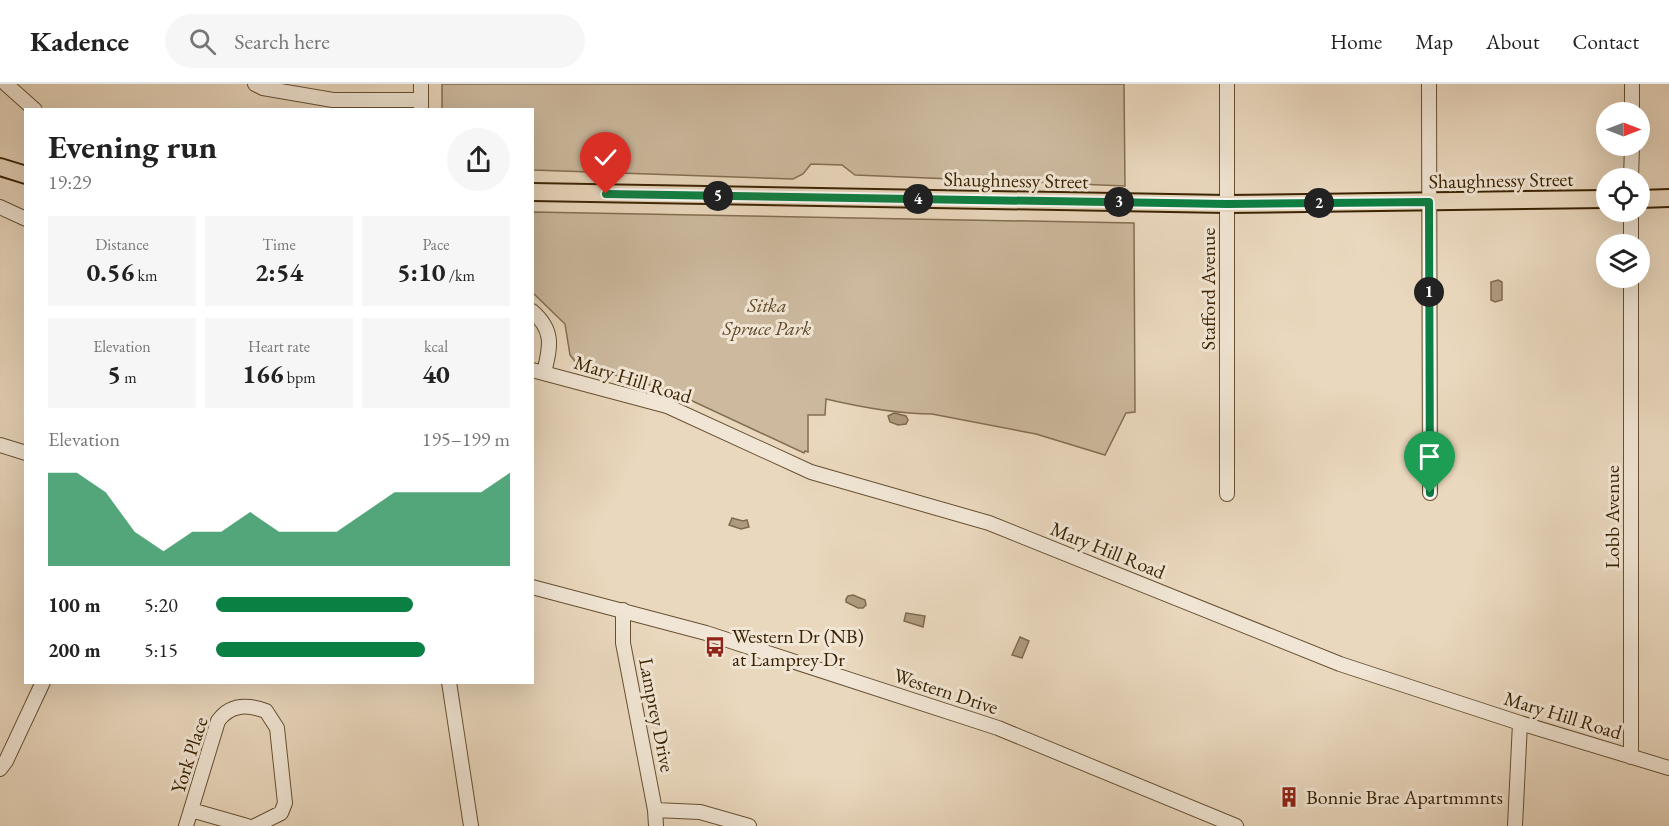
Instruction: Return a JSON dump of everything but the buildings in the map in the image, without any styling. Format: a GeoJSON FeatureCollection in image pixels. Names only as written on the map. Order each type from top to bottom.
{"type":"FeatureCollection","features":[{"type":"Feature","properties":{"kind":"main road"},"geometry":{"type":"LineString","coordinates":[[0,167],[24,174]]}},
{"type":"Feature","properties":{"kind":"main road","name":"Shaughnessy Street"},"geometry":{"type":"LineString","coordinates":[[534,192],[1227,204],[1596,199]]}},
{"type":"Feature","properties":{"kind":"main road"},"geometry":{"type":"LineString","coordinates":[[1650,198],[1669,198]]}},
{"type":"Feature","properties":{"kind":"street"},"geometry":{"type":"LineString","coordinates":[[6,84],[33,108]]}},
{"type":"Feature","properties":{"kind":"street"},"geometry":{"type":"LineString","coordinates":[[255,84],[333,100],[421,105],[421,84]]}},
{"type":"Feature","properties":{"kind":"street","name":"Stafford Avenue"},"geometry":{"type":"LineString","coordinates":[[1227,84],[1227,494]]}},
{"type":"Feature","properties":{"kind":"street"},"geometry":{"type":"LineString","coordinates":[[1429,84],[1430,493]]}},
{"type":"Feature","properties":{"kind":"street"},"geometry":{"type":"LineString","coordinates":[[1632,84],[1632,102]]}},
{"type":"Feature","properties":{"kind":"street"},"geometry":{"type":"LineString","coordinates":[[0,207],[24,218]]}},
{"type":"Feature","properties":{"kind":"street","name":"Lobb Avenue"},"geometry":{"type":"LineString","coordinates":[[1631,288],[1631,757]]}},
{"type":"Feature","properties":{"kind":"street"},"geometry":{"type":"LineString","coordinates":[[534,313],[543,322],[550,340],[538,371]]}},
{"type":"Feature","properties":{"kind":"street","name":"Mary Hill Road"},"geometry":{"type":"LineString","coordinates":[[538,371],[667,406],[811,472],[990,523],[1340,664],[1520,723],[1669,768]]}},
{"type":"Feature","properties":{"kind":"street"},"geometry":{"type":"LineString","coordinates":[[0,445],[24,452]]}},
{"type":"Feature","properties":{"kind":"street","name":"Western Drive"},"geometry":{"type":"LineString","coordinates":[[534,588],[706,633],[998,728],[1210,821],[1236,826]]}},
{"type":"Feature","properties":{"kind":"street","name":"Lamprey Drive"},"geometry":{"type":"LineString","coordinates":[[623,610],[623,643],[656,810],[656,826]]}},
{"type":"Feature","properties":{"kind":"street"},"geometry":{"type":"LineString","coordinates":[[0,769],[6,761],[42,684]]}},
{"type":"Feature","properties":{"kind":"street"},"geometry":{"type":"LineString","coordinates":[[449,684],[471,826]]}},
{"type":"Feature","properties":{"kind":"street","name":"York Place"},"geometry":{"type":"LineString","coordinates":[[186,826],[218,721],[223,714],[235,707],[260,709],[270,715],[277,728],[285,803],[281,813],[255,826]]}},
{"type":"Feature","properties":{"kind":"street"},"geometry":{"type":"LineString","coordinates":[[1515,826],[1520,723]]}},
{"type":"Feature","properties":{"kind":"street","name":"York Place"},"geometry":{"type":"LineString","coordinates":[[191,810],[247,826]]}},
{"type":"Feature","properties":{"kind":"street"},"geometry":{"type":"LineString","coordinates":[[656,810],[700,812],[749,826]]}},
{"type":"Feature","properties":{"kind":"green space"},"geometry":{"type":"Polygon","coordinates":[[[442,84],[1124,84],[1125,186],[855,175],[842,165],[811,164],[803,174],[793,179],[534,170],[534,108],[442,108],[442,84]]]}},
{"type":"Feature","properties":{"kind":"green space","name":"Sitka Spruce Park"},"geometry":{"type":"Polygon","coordinates":[[[534,212],[1134,223],[1135,412],[1126,413],[1105,455],[1036,434],[932,414],[878,410],[826,399],[825,415],[808,415],[808,452],[804,453],[671,391],[577,364],[570,355],[565,324],[534,294],[534,212]]]}},
{"type":"Feature","properties":{"kind":"shaded area"},"geometry":{"type":"Polygon","coordinates":[[[1498,280],[1502,282],[1502,300],[1495,302],[1491,300],[1491,282],[1498,280]]]}},
{"type":"Feature","properties":{"kind":"shaded area"},"geometry":{"type":"Polygon","coordinates":[[[894,413],[906,416],[908,420],[906,424],[898,425],[890,422],[888,416],[894,413]]]}},
{"type":"Feature","properties":{"kind":"shaded area"},"geometry":{"type":"Polygon","coordinates":[[[732,518],[747,520],[749,527],[741,529],[729,525],[732,518]]]}},
{"type":"Feature","properties":{"kind":"shaded area"},"geometry":{"type":"Polygon","coordinates":[[[853,595],[865,600],[866,605],[863,608],[846,602],[848,596],[853,595]]]}},
{"type":"Feature","properties":{"kind":"shaded area"},"geometry":{"type":"Polygon","coordinates":[[[906,613],[925,616],[923,627],[904,621],[906,613]]]}},
{"type":"Feature","properties":{"kind":"shaded area"},"geometry":{"type":"Polygon","coordinates":[[[1020,637],[1029,641],[1022,658],[1012,655],[1020,637]]]}},
{"type":"Feature","properties":{"kind":"place","name":"Western Dr (NB) at Lamprey Dr"},"geometry":{"type":"Point","coordinates":[715,647]}},
{"type":"Feature","properties":{"kind":"place","name":"Bonnie Brae Apartmmnts"},"geometry":{"type":"Point","coordinates":[1289,797]}},
{"type":"Feature","properties":{"kind":"route"},"geometry":{"type":"LineString","coordinates":[[606,194],[1227,204],[1429,202],[1430,493]]}}]}
